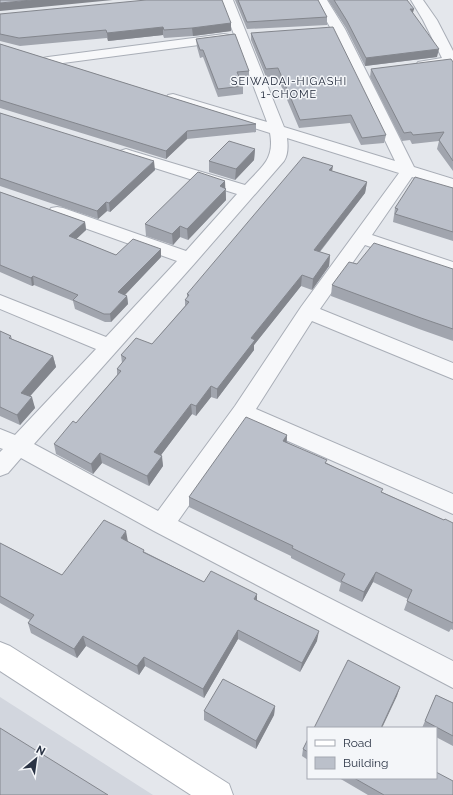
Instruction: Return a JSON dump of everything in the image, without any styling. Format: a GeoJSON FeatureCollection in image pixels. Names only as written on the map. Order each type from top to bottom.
{"type":"FeatureCollection","features":[{"type":"Feature","properties":{"kind":"street"},"geometry":{"type":"LineString","coordinates":[[0,467],[9,442],[109,346],[189,259],[278,158],[280,143],[277,129],[249,35],[227,0]]}},
{"type":"Feature","properties":{"kind":"street"},"geometry":{"type":"LineString","coordinates":[[321,0],[331,30],[367,72],[408,171]]}},
{"type":"Feature","properties":{"kind":"street"},"geometry":{"type":"LineString","coordinates":[[413,66],[451,61],[430,20],[417,0]]}},
{"type":"Feature","properties":{"kind":"street"},"geometry":{"type":"LineString","coordinates":[[79,70],[41,59],[249,35]]}},
{"type":"Feature","properties":{"kind":"street"},"geometry":{"type":"LineString","coordinates":[[163,95],[453,184]]}},
{"type":"Feature","properties":{"kind":"street"},"geometry":{"type":"LineString","coordinates":[[112,150],[249,192]]}},
{"type":"Feature","properties":{"kind":"street"},"geometry":{"type":"LineString","coordinates":[[162,524],[243,412],[308,312],[408,171]]}},
{"type":"Feature","properties":{"kind":"street"},"geometry":{"type":"LineString","coordinates":[[44,208],[189,259]]}},
{"type":"Feature","properties":{"kind":"street"},"geometry":{"type":"LineString","coordinates":[[360,237],[453,269]]}},
{"type":"Feature","properties":{"kind":"street"},"geometry":{"type":"LineString","coordinates":[[0,302],[109,346]]}},
{"type":"Feature","properties":{"kind":"street"},"geometry":{"type":"LineString","coordinates":[[308,312],[453,371]]}},
{"type":"Feature","properties":{"kind":"street"},"geometry":{"type":"LineString","coordinates":[[243,412],[453,504]]}},
{"type":"Feature","properties":{"kind":"street"},"geometry":{"type":"LineString","coordinates":[[9,442],[162,524],[453,675]]}},
{"type":"Feature","properties":{"kind":"street"},"geometry":{"type":"LineString","coordinates":[[0,655],[218,795]]}},
{"type":"Feature","properties":{"kind":"shaded area"},"geometry":{"type":"Polygon","coordinates":[[[0,697],[153,795],[0,795],[0,697]]]}},
{"type":"Feature","properties":{"kind":"building"},"geometry":{"type":"Polygon","coordinates":[[[0,0],[32,0],[0,3],[0,0]]]}},
{"type":"Feature","properties":{"kind":"building"},"geometry":{"type":"Polygon","coordinates":[[[146,0],[222,0],[231,23],[164,30],[163,27],[107,33],[106,30],[19,38],[0,34],[0,14],[146,0]]]}},
{"type":"Feature","properties":{"kind":"building"},"geometry":{"type":"Polygon","coordinates":[[[238,0],[318,0],[327,17],[247,22],[238,0]]]}},
{"type":"Feature","properties":{"kind":"building"},"geometry":{"type":"Polygon","coordinates":[[[334,0],[407,0],[414,9],[410,9],[439,49],[366,58],[347,21],[334,0]]]}},
{"type":"Feature","properties":{"kind":"building"},"geometry":{"type":"Polygon","coordinates":[[[333,27],[386,135],[362,138],[351,115],[300,120],[278,68],[266,69],[251,33],[333,27]]]}},
{"type":"Feature","properties":{"kind":"building"},"geometry":{"type":"Polygon","coordinates":[[[235,34],[249,71],[237,72],[243,86],[218,89],[203,50],[200,50],[196,39],[235,34]]]}},
{"type":"Feature","properties":{"kind":"building"},"geometry":{"type":"Polygon","coordinates":[[[0,44],[256,124],[187,131],[166,151],[0,100],[0,44]]]}},
{"type":"Feature","properties":{"kind":"building"},"geometry":{"type":"Polygon","coordinates":[[[451,59],[453,62],[453,161],[439,140],[444,132],[413,135],[411,132],[404,133],[371,69],[451,59]]]}},
{"type":"Feature","properties":{"kind":"building"},"geometry":{"type":"Polygon","coordinates":[[[0,113],[154,161],[109,203],[106,202],[97,211],[0,178],[0,113]]]}},
{"type":"Feature","properties":{"kind":"building"},"geometry":{"type":"Polygon","coordinates":[[[229,141],[255,149],[236,169],[209,161],[229,141]]]}},
{"type":"Feature","properties":{"kind":"building"},"geometry":{"type":"Polygon","coordinates":[[[303,157],[333,166],[329,170],[367,182],[314,250],[330,255],[313,279],[302,275],[251,338],[255,340],[217,389],[211,386],[196,406],[191,404],[154,452],[162,456],[147,476],[100,453],[91,464],[54,444],[73,421],[76,423],[121,371],[117,369],[126,358],[121,355],[136,338],[152,344],[189,302],[185,300],[189,295],[187,294],[303,157]]]}},
{"type":"Feature","properties":{"kind":"building"},"geometry":{"type":"Polygon","coordinates":[[[198,172],[225,181],[220,186],[226,189],[187,229],[180,226],[172,234],[145,224],[198,172]]]}},
{"type":"Feature","properties":{"kind":"building"},"geometry":{"type":"Polygon","coordinates":[[[415,177],[453,188],[453,232],[395,214],[398,209],[395,208],[415,177]]]}},
{"type":"Feature","properties":{"kind":"building"},"geometry":{"type":"Polygon","coordinates":[[[0,192],[85,222],[69,236],[116,255],[133,239],[161,249],[118,292],[127,296],[110,314],[104,314],[73,300],[78,295],[33,276],[31,278],[0,265],[0,192]]]}},
{"type":"Feature","properties":{"kind":"building"},"geometry":{"type":"Polygon","coordinates":[[[374,243],[453,269],[453,329],[332,285],[349,262],[357,264],[374,243]]]}},
{"type":"Feature","properties":{"kind":"building"},"geometry":{"type":"Polygon","coordinates":[[[0,331],[11,336],[9,338],[53,356],[21,393],[32,397],[17,415],[0,407],[0,331]]]}},
{"type":"Feature","properties":{"kind":"building"},"geometry":{"type":"Polygon","coordinates":[[[246,417],[287,435],[283,441],[327,460],[325,463],[383,489],[381,492],[453,523],[453,623],[407,601],[412,590],[376,572],[364,592],[341,581],[345,574],[292,548],[293,546],[189,497],[246,417]]]}},
{"type":"Feature","properties":{"kind":"building"},"geometry":{"type":"Polygon","coordinates":[[[104,520],[126,531],[121,538],[144,550],[143,552],[204,582],[211,571],[257,594],[254,599],[319,631],[302,663],[238,630],[203,689],[144,657],[137,666],[83,636],[74,649],[28,623],[34,615],[0,596],[0,543],[62,575],[104,520]]]}},
{"type":"Feature","properties":{"kind":"building"},"geometry":{"type":"Polygon","coordinates":[[[348,660],[400,687],[381,727],[314,727],[348,660]]]}},
{"type":"Feature","properties":{"kind":"building"},"geometry":{"type":"Polygon","coordinates":[[[223,679],[275,706],[256,741],[204,711],[223,679]]]}},
{"type":"Feature","properties":{"kind":"building"},"geometry":{"type":"Polygon","coordinates":[[[436,695],[453,703],[453,736],[425,721],[436,695]]]}},
{"type":"Feature","properties":{"kind":"building"},"geometry":{"type":"Polygon","coordinates":[[[0,728],[108,795],[0,795],[0,728]]]}},
{"type":"Feature","properties":{"kind":"building"},"geometry":{"type":"Polygon","coordinates":[[[307,741],[307,751],[303,749],[307,741]]]}},
{"type":"Feature","properties":{"kind":"building"},"geometry":{"type":"Polygon","coordinates":[[[437,773],[453,781],[453,795],[384,795],[356,779],[437,779],[437,773]]]}},
{"type":"Feature","properties":{"kind":"district","name":"SEIWADAI-HIGASHI 1-CHOME"},"geometry":{"type":"Point","coordinates":[289,87]}}]}
